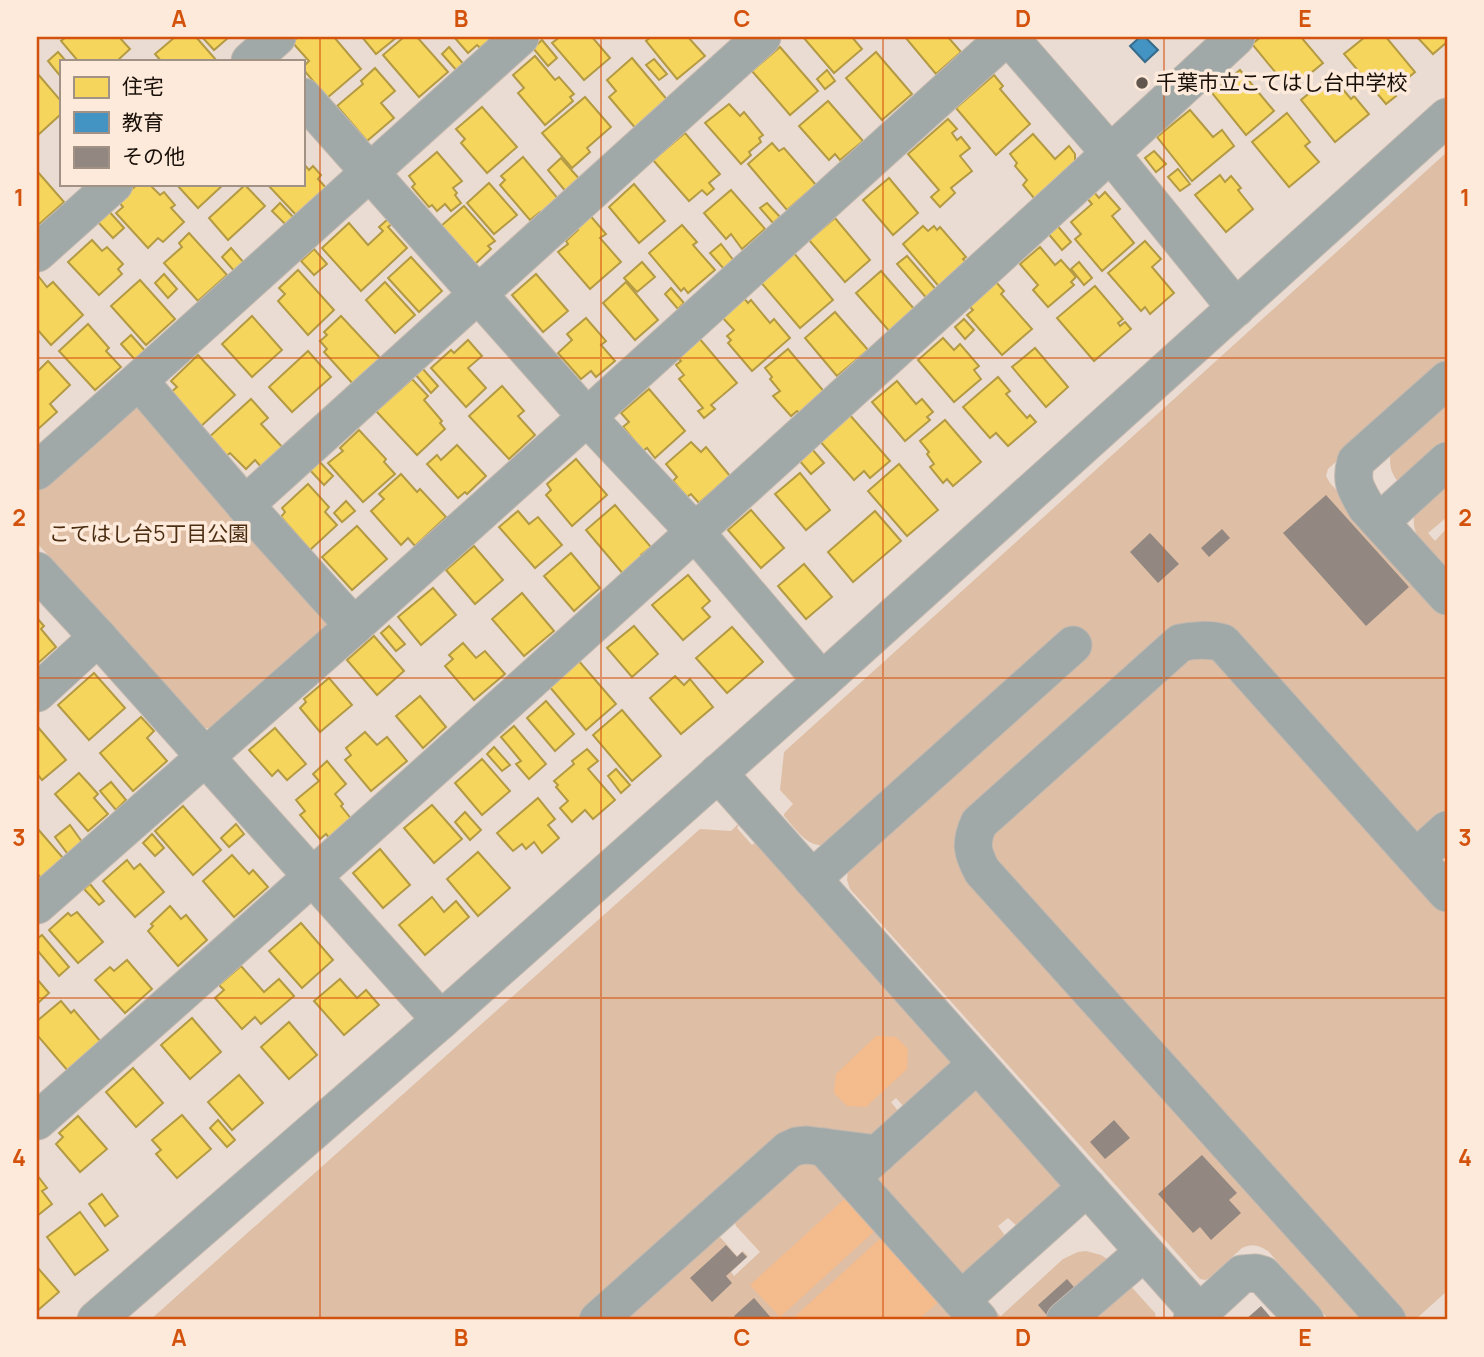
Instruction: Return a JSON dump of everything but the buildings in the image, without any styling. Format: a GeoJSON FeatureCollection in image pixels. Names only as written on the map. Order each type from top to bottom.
{"type":"FeatureCollection","features":[{"type":"Feature","properties":{"kind":"street"},"geometry":{"type":"LineString","coordinates":[[37,471],[520,37]]}},
{"type":"Feature","properties":{"kind":"street"},"geometry":{"type":"LineString","coordinates":[[245,505],[762,37]]}},
{"type":"Feature","properties":{"kind":"street"},"geometry":{"type":"LineString","coordinates":[[37,905],[354,626],[1007,37],[1111,154],[1236,308]]}},
{"type":"Feature","properties":{"kind":"street"},"geometry":{"type":"LineString","coordinates":[[37,1121],[313,877],[695,532],[1236,37]]}},
{"type":"Feature","properties":{"kind":"street"},"geometry":{"type":"LineString","coordinates":[[304,98],[587,417],[695,532],[822,681]]}},
{"type":"Feature","properties":{"kind":"street"},"geometry":{"type":"LineString","coordinates":[[96,1320],[441,1020],[822,681],[1447,117]]}},
{"type":"Feature","properties":{"kind":"street"},"geometry":{"type":"LineString","coordinates":[[37,253],[112,186]]}},
{"type":"Feature","properties":{"kind":"street"},"geometry":{"type":"LineString","coordinates":[[1447,380],[1356,461],[1352,476],[1356,490],[1366,507],[1447,596]]}},
{"type":"Feature","properties":{"kind":"street"},"geometry":{"type":"LineString","coordinates":[[139,381],[245,505],[354,626]]}},
{"type":"Feature","properties":{"kind":"street"},"geometry":{"type":"LineString","coordinates":[[1380,522],[1447,461]]}},
{"type":"Feature","properties":{"kind":"street"},"geometry":{"type":"LineString","coordinates":[[37,571],[441,1020]]}},
{"type":"Feature","properties":{"kind":"street"},"geometry":{"type":"LineString","coordinates":[[37,693],[99,637]]}},
{"type":"Feature","properties":{"kind":"street"},"geometry":{"type":"LineString","coordinates":[[1387,1320],[982,871],[975,858],[974,834],[979,823],[1180,643],[1216,641],[1223,643],[1447,893]]}},
{"type":"Feature","properties":{"kind":"street"},"geometry":{"type":"LineString","coordinates":[[812,879],[1073,645]]}},
{"type":"Feature","properties":{"kind":"street"},"geometry":{"type":"LineString","coordinates":[[718,773],[1087,1187],[1196,1317],[1242,1274],[1256,1273],[1263,1275],[1305,1320]]}},
{"type":"Feature","properties":{"kind":"street"},"geometry":{"type":"LineString","coordinates":[[1416,858],[1447,830]]}},
{"type":"Feature","properties":{"kind":"street"},"geometry":{"type":"LineString","coordinates":[[851,1178],[977,1064]]}},
{"type":"Feature","properties":{"kind":"street"},"geometry":{"type":"LineString","coordinates":[[598,1320],[788,1150],[807,1146],[878,1154]]}},
{"type":"Feature","properties":{"kind":"street"},"geometry":{"type":"LineString","coordinates":[[824,1147],[970,1310],[1087,1187]]}},
{"type":"Feature","properties":{"kind":"street"},"geometry":{"type":"LineString","coordinates":[[1065,1320],[1144,1252]]}},
{"type":"Feature","properties":{"kind":"green space"},"geometry":{"type":"Polygon","coordinates":[[[1447,152],[1447,361],[1328,469],[1326,476],[1447,613],[1447,818],[1420,831],[1411,830],[1220,632],[967,827],[1376,1320],[1329,1320],[1268,1251],[1258,1246],[1242,1248],[1209,1278],[1200,1279],[850,889],[848,870],[826,845],[808,841],[784,816],[793,804],[780,790],[784,752],[1447,152]]]}},
{"type":"Feature","properties":{"kind":"green space"},"geometry":{"type":"Polygon","coordinates":[[[1447,397],[1447,443],[1401,485],[1392,470],[1391,453],[1447,397]]]}},
{"type":"Feature","properties":{"kind":"green space","name":"こてはし台5丁目公園"},"geometry":{"type":"Polygon","coordinates":[[[135,402],[333,608],[331,631],[223,729],[204,728],[37,543],[37,489],[135,402]]]}},
{"type":"Feature","properties":{"kind":"green space"},"geometry":{"type":"Polygon","coordinates":[[[1447,479],[1447,517],[1428,533],[1435,541],[1447,528],[1447,569],[1422,543],[1414,527],[1414,519],[1418,506],[1447,479]]]}},
{"type":"Feature","properties":{"kind":"green space"},"geometry":{"type":"Polygon","coordinates":[[[1211,650],[1447,908],[1447,1291],[1415,1320],[1402,1320],[989,861],[988,829],[1185,651],[1211,650]]]}},
{"type":"Feature","properties":{"kind":"green space"},"geometry":{"type":"Polygon","coordinates":[[[738,824],[737,828],[752,845],[757,841],[953,1064],[905,1108],[896,1098],[891,1102],[900,1113],[883,1138],[808,1135],[585,1320],[150,1320],[700,829],[731,831],[738,824]]]}},
{"type":"Feature","properties":{"kind":"green space"},"geometry":{"type":"Polygon","coordinates":[[[974,1088],[1064,1186],[1019,1228],[1008,1218],[998,1226],[1006,1237],[966,1280],[875,1186],[874,1173],[974,1088]]]}},
{"type":"Feature","properties":{"kind":"green space"},"geometry":{"type":"Polygon","coordinates":[[[808,1155],[969,1320],[615,1320],[716,1235],[737,1256],[743,1251],[748,1256],[731,1272],[734,1276],[760,1252],[736,1226],[733,1218],[808,1155]]]}},
{"type":"Feature","properties":{"kind":"green space"},"geometry":{"type":"Polygon","coordinates":[[[1086,1251],[1110,1261],[1054,1320],[995,1320],[983,1297],[1001,1316],[1063,1259],[1086,1251]]]}},
{"type":"Feature","properties":{"kind":"green space"},"geometry":{"type":"Polygon","coordinates":[[[1127,1282],[1155,1313],[1156,1320],[1078,1320],[1127,1282]]]}},
{"type":"Feature","properties":{"kind":"shaded area"},"geometry":{"type":"Polygon","coordinates":[[[876,1036],[896,1037],[908,1049],[907,1069],[866,1107],[847,1106],[834,1093],[836,1074],[876,1036]]]}},
{"type":"Feature","properties":{"kind":"shaded area"},"geometry":{"type":"Polygon","coordinates":[[[850,1194],[879,1227],[780,1317],[750,1285],[850,1194]]]}},
{"type":"Feature","properties":{"kind":"shaded area"},"geometry":{"type":"Polygon","coordinates":[[[885,1234],[943,1298],[918,1320],[791,1320],[885,1234]]]}},
{"type":"Feature","properties":{"kind":"place","name":"千葉市立こてはし台中学校"},"geometry":{"type":"Point","coordinates":[1142,83]}}]}
